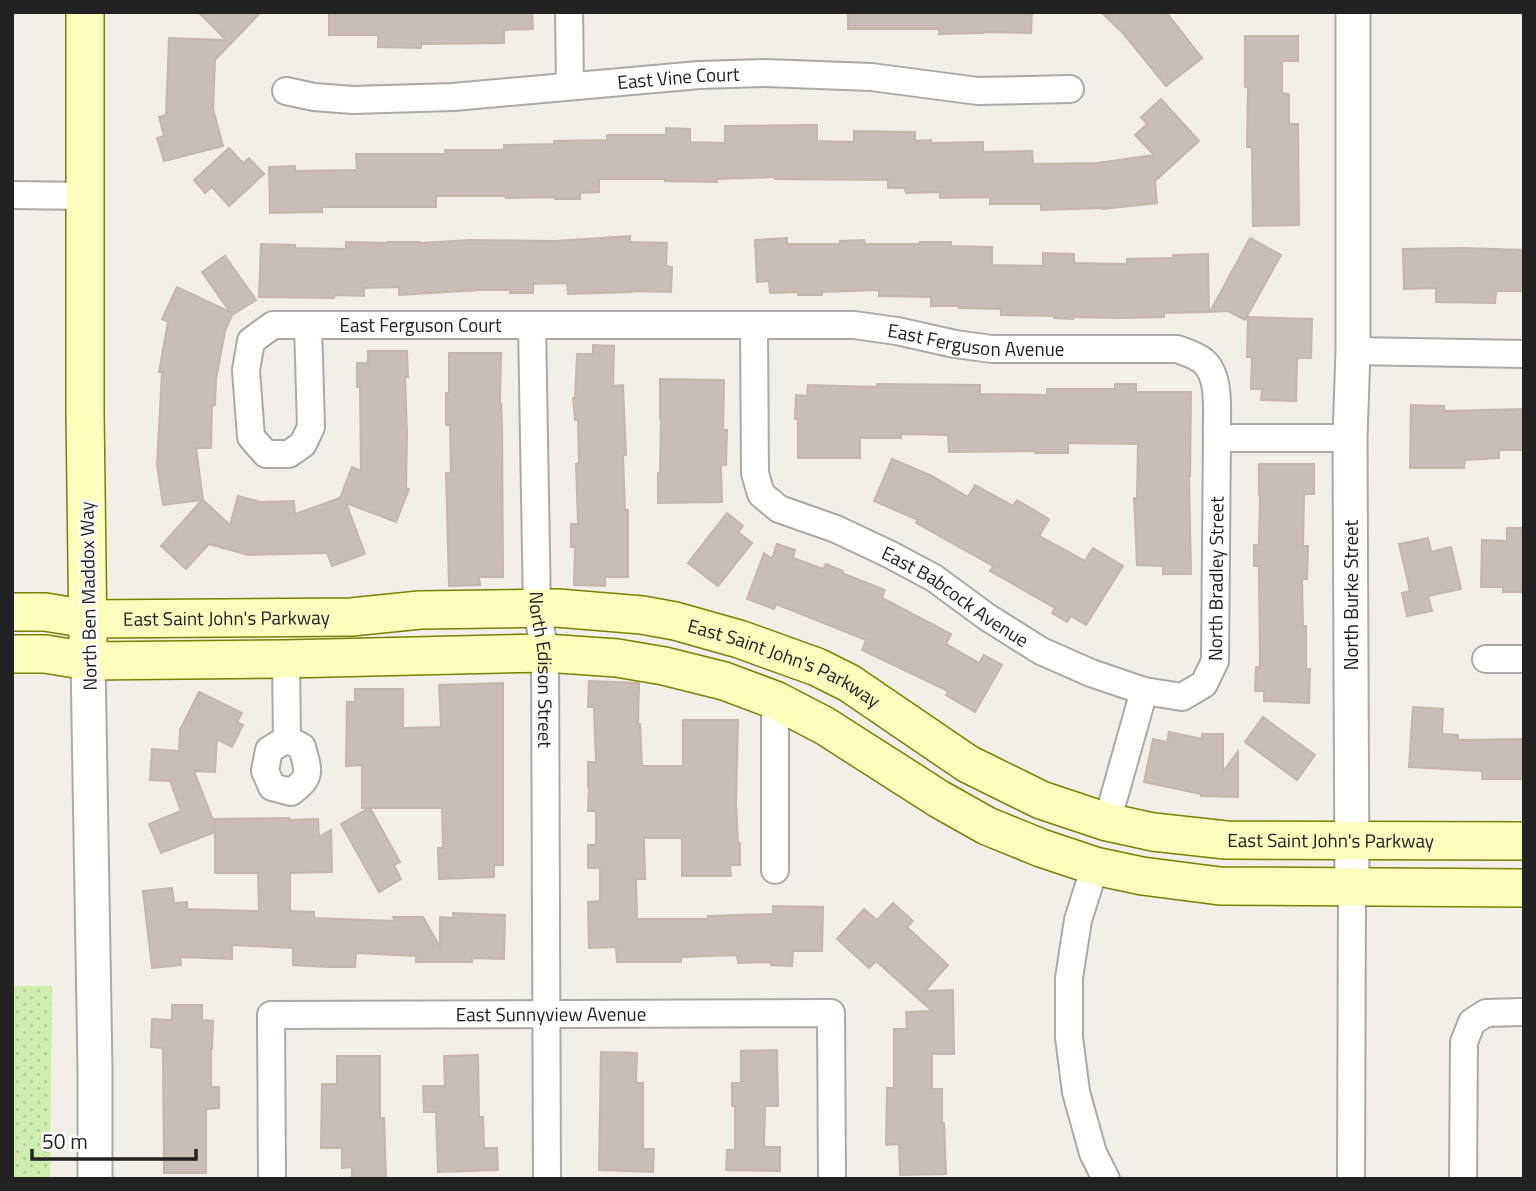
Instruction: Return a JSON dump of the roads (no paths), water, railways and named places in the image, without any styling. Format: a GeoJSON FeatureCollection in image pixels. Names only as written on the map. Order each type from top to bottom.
{"type":"FeatureCollection","features":[{"type":"Feature","properties":{"kind":"main road","name":"North Ben Maddox Way"},"geometry":{"type":"LineString","coordinates":[[85,12],[88,661]]}},
{"type":"Feature","properties":{"kind":"main road","name":"East Saint John's Parkway"},"geometry":{"type":"LineString","coordinates":[[12,612],[45,612],[88,619],[351,617],[420,610],[557,608],[642,615],[676,621],[739,639],[817,667],[849,683],[968,764],[1041,800],[1107,822],[1153,832],[1256,841],[1524,841]]}},
{"type":"Feature","properties":{"kind":"main road","name":"East Saint John's Parkway"},"geometry":{"type":"LineString","coordinates":[[12,654],[46,654],[88,661],[545,653],[617,658],[724,681],[775,700],[825,726],[939,799],[987,825],[1041,848],[1095,866],[1196,884],[1247,887],[1524,888]]}},
{"type":"Feature","properties":{"kind":"street"},"geometry":{"type":"LineString","coordinates":[[569,12],[570,86]]}},
{"type":"Feature","properties":{"kind":"street","name":"North Burke Street"},"geometry":{"type":"LineString","coordinates":[[1351,1179],[1350,438],[1353,351],[1353,12]]}},
{"type":"Feature","properties":{"kind":"street","name":"East Vine Court"},"geometry":{"type":"LineString","coordinates":[[286,91],[314,97],[353,100],[453,97],[699,75],[765,73],[871,77],[978,91],[1070,89]]}},
{"type":"Feature","properties":{"kind":"street"},"geometry":{"type":"LineString","coordinates":[[12,195],[86,196]]}},
{"type":"Feature","properties":{"kind":"street","name":"East Ferguson Court"},"geometry":{"type":"LineString","coordinates":[[308,326],[311,427],[303,444],[289,454],[266,454],[251,437],[246,370],[251,341],[273,326],[308,326],[532,326]]}},
{"type":"Feature","properties":{"kind":"street","name":"East Ferguson Avenue"},"geometry":{"type":"LineString","coordinates":[[532,326],[855,326],[992,349],[1177,349],[1203,361],[1211,371],[1216,383],[1217,438]]}},
{"type":"Feature","properties":{"kind":"street","name":"North Edison Street"},"geometry":{"type":"LineString","coordinates":[[532,326],[537,609],[545,653],[547,1179]]}},
{"type":"Feature","properties":{"kind":"street","name":"East Babcock Avenue"},"geometry":{"type":"LineString","coordinates":[[754,326],[755,473],[761,494],[779,509],[836,529],[934,578],[987,617],[1041,651],[1091,673],[1144,691]]}},
{"type":"Feature","properties":{"kind":"street"},"geometry":{"type":"LineString","coordinates":[[1353,351],[1524,354]]}},
{"type":"Feature","properties":{"kind":"street"},"geometry":{"type":"LineString","coordinates":[[1217,438],[1350,438]]}},
{"type":"Feature","properties":{"kind":"street","name":"North Bradley Street"},"geometry":{"type":"LineString","coordinates":[[1144,691],[1182,697],[1204,684],[1216,661],[1217,438]]}},
{"type":"Feature","properties":{"kind":"street"},"geometry":{"type":"LineString","coordinates":[[286,659],[287,739]]}},
{"type":"Feature","properties":{"kind":"street"},"geometry":{"type":"LineString","coordinates":[[1486,659],[1524,659]]}},
{"type":"Feature","properties":{"kind":"street","name":"North Ben Maddox Way"},"geometry":{"type":"LineString","coordinates":[[88,661],[95,1179]]}},
{"type":"Feature","properties":{"kind":"street"},"geometry":{"type":"LineString","coordinates":[[1107,822],[1144,691]]}},
{"type":"Feature","properties":{"kind":"street"},"geometry":{"type":"LineString","coordinates":[[775,700],[775,870]]}},
{"type":"Feature","properties":{"kind":"street"},"geometry":{"type":"LineString","coordinates":[[1095,866],[1078,920],[1069,978],[1069,1037],[1076,1092],[1093,1153],[1106,1179]]}},
{"type":"Feature","properties":{"kind":"street"},"geometry":{"type":"LineString","coordinates":[[1463,1179],[1464,1042],[1472,1023],[1486,1013],[1524,1012]]}},
{"type":"Feature","properties":{"kind":"street","name":"East Sunnyview Avenue"},"geometry":{"type":"LineString","coordinates":[[272,1179],[271,1015],[831,1013],[832,1179]]}}]}
